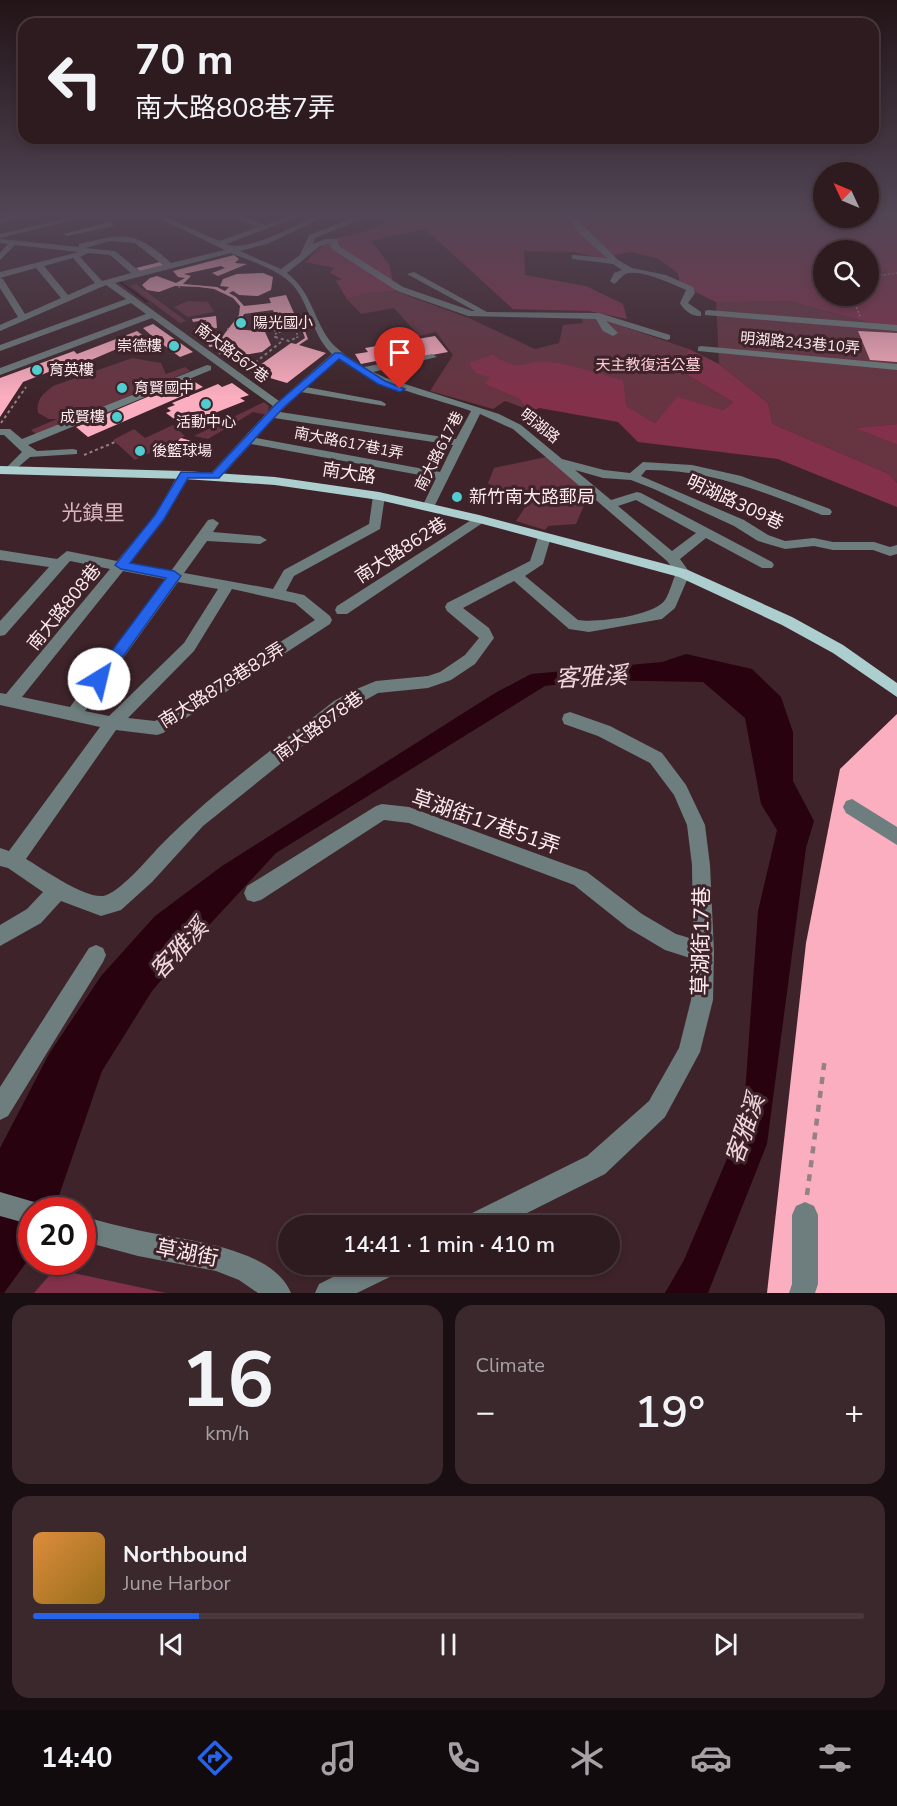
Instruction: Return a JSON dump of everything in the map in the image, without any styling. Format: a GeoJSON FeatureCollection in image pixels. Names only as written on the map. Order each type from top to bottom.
{"type":"FeatureCollection","features":[{"type":"Feature","properties":{"kind":"main road","name":"南大路"},"geometry":{"type":"LineString","coordinates":[[5,470],[215,476],[275,481],[379,496],[479,519],[683,573]]}},
{"type":"Feature","properties":{"kind":"main road","name":"明湖路"},"geometry":{"type":"LineString","coordinates":[[683,573],[787,621],[838,649],[897,691]]}},
{"type":"Feature","properties":{"kind":"street"},"geometry":{"type":"LineString","coordinates":[[48,276],[66,298]]}},
{"type":"Feature","properties":{"kind":"street","name":"南大路567巷"},"geometry":{"type":"LineString","coordinates":[[100,276],[107,284],[134,299],[238,376],[276,410]]}},
{"type":"Feature","properties":{"kind":"street"},"geometry":{"type":"LineString","coordinates":[[0,328],[66,298],[130,276]]}},
{"type":"Feature","properties":{"kind":"street","name":"明湖路"},"geometry":{"type":"LineString","coordinates":[[286,276],[299,288],[323,339],[338,354],[382,382],[400,389],[477,409],[517,427],[672,558],[683,573]]}},
{"type":"Feature","properties":{"kind":"street"},"geometry":{"type":"LineString","coordinates":[[380,276],[400,289],[471,314],[599,316],[667,337]]}},
{"type":"Feature","properties":{"kind":"street"},"geometry":{"type":"LineString","coordinates":[[416,276],[477,306],[488,316]]}},
{"type":"Feature","properties":{"kind":"street"},"geometry":{"type":"LineString","coordinates":[[614,280],[616,276]]}},
{"type":"Feature","properties":{"kind":"street","name":"明湖路243巷10弄"},"geometry":{"type":"LineString","coordinates":[[660,276],[690,288],[691,293],[684,303],[686,307],[703,314],[897,328]]}},
{"type":"Feature","properties":{"kind":"street"},"geometry":{"type":"LineString","coordinates":[[0,281],[23,318]]}},
{"type":"Feature","properties":{"kind":"street"},"geometry":{"type":"LineString","coordinates":[[0,348],[134,299]]}},
{"type":"Feature","properties":{"kind":"street"},"geometry":{"type":"LineString","coordinates":[[76,300],[94,313]]}},
{"type":"Feature","properties":{"kind":"street"},"geometry":{"type":"LineString","coordinates":[[0,372],[154,315]]}},
{"type":"Feature","properties":{"kind":"street"},"geometry":{"type":"LineString","coordinates":[[599,316],[606,328],[613,333]]}},
{"type":"Feature","properties":{"kind":"street","name":"明湖路243巷10弄"},"geometry":{"type":"LineString","coordinates":[[701,349],[897,367]]}},
{"type":"Feature","properties":{"kind":"street"},"geometry":{"type":"LineString","coordinates":[[215,476],[276,410],[338,354]]}},
{"type":"Feature","properties":{"kind":"street"},"geometry":{"type":"LineString","coordinates":[[362,371],[432,357]]}},
{"type":"Feature","properties":{"kind":"street"},"geometry":{"type":"LineString","coordinates":[[5,470],[25,448],[207,368]]}},
{"type":"Feature","properties":{"kind":"street"},"geometry":{"type":"LineString","coordinates":[[304,390],[381,404]]}},
{"type":"Feature","properties":{"kind":"street","name":"南大路617巷"},"geometry":{"type":"LineString","coordinates":[[428,507],[477,409]]}},
{"type":"Feature","properties":{"kind":"street"},"geometry":{"type":"LineString","coordinates":[[276,410],[459,443]]}},
{"type":"Feature","properties":{"kind":"street"},"geometry":{"type":"LineString","coordinates":[[0,432],[6,431],[35,455],[73,452]]}},
{"type":"Feature","properties":{"kind":"street","name":"南大路617巷1弄"},"geometry":{"type":"LineString","coordinates":[[249,440],[443,476]]}},
{"type":"Feature","properties":{"kind":"street","name":"明湖路309巷"},"geometry":{"type":"LineString","coordinates":[[559,462],[603,474],[633,477],[739,523],[764,538],[785,545],[814,542],[833,546],[874,546],[890,552],[897,549]]}},
{"type":"Feature","properties":{"kind":"street"},"geometry":{"type":"LineString","coordinates":[[633,477],[643,466],[726,473],[826,512]]}},
{"type":"Feature","properties":{"kind":"street","name":"南大路808巷"},"geometry":{"type":"LineString","coordinates":[[5,700],[160,517],[184,475]]}},
{"type":"Feature","properties":{"kind":"street"},"geometry":{"type":"LineString","coordinates":[[277,594],[289,573],[375,526],[379,496]]}},
{"type":"Feature","properties":{"kind":"street"},"geometry":{"type":"LineString","coordinates":[[610,504],[637,496],[767,566]]}},
{"type":"Feature","properties":{"kind":"street","name":"南大路862巷"},"geometry":{"type":"LineString","coordinates":[[342,610],[479,519]]}},
{"type":"Feature","properties":{"kind":"street"},"geometry":{"type":"LineString","coordinates":[[74,714],[213,523]]}},
{"type":"Feature","properties":{"kind":"street"},"geometry":{"type":"LineString","coordinates":[[672,558],[705,532]]}},
{"type":"Feature","properties":{"kind":"street"},"geometry":{"type":"LineString","coordinates":[[204,536],[260,540]]}},
{"type":"Feature","properties":{"kind":"street","name":"南大路878巷"},"geometry":{"type":"LineString","coordinates":[[7,859],[58,890],[101,906],[114,903],[145,876],[197,820],[349,700],[381,686],[429,682],[459,667],[480,652],[487,638],[484,632],[452,607],[536,564],[544,537]]}},
{"type":"Feature","properties":{"kind":"street"},"geometry":{"type":"LineString","coordinates":[[0,555],[59,564]]}},
{"type":"Feature","properties":{"kind":"street"},"geometry":{"type":"LineString","coordinates":[[0,631],[67,556],[227,586],[189,647],[112,723],[7,859]]}},
{"type":"Feature","properties":{"kind":"street"},"geometry":{"type":"LineString","coordinates":[[514,574],[574,625],[589,627],[657,615],[670,604],[683,573]]}},
{"type":"Feature","properties":{"kind":"street","name":"南大路878巷82弄"},"geometry":{"type":"LineString","coordinates":[[112,723],[157,728],[325,620],[298,599],[237,586]]}},
{"type":"Feature","properties":{"kind":"street"},"geometry":{"type":"LineString","coordinates":[[5,700],[112,723]]}},
{"type":"Feature","properties":{"kind":"street","name":"草湖街17巷"},"geometry":{"type":"LineString","coordinates":[[495,1215],[596,1165],[657,1109],[689,1052],[702,1000],[704,952],[701,865],[696,825],[680,790],[656,758],[604,731],[570,719]]}},
{"type":"Feature","properties":{"kind":"street"},"geometry":{"type":"LineString","coordinates":[[852,807],[897,837]]}},
{"type":"Feature","properties":{"kind":"street","name":"草湖街17巷51弄"},"geometry":{"type":"LineString","coordinates":[[254,893],[382,812],[409,815],[580,878],[635,921],[672,943],[704,952]]}},
{"type":"Feature","properties":{"kind":"street"},"geometry":{"type":"LineString","coordinates":[[0,936],[34,916],[58,890]]}},
{"type":"Feature","properties":{"kind":"street"},"geometry":{"type":"LineString","coordinates":[[0,1108],[96,955]]}},
{"type":"Feature","properties":{"kind":"street"},"geometry":{"type":"LineString","coordinates":[[0,1204],[18,1209]]}},
{"type":"Feature","properties":{"kind":"street"},"geometry":{"type":"LineString","coordinates":[[802,1293],[805,1284],[805,1215]]}},
{"type":"Feature","properties":{"kind":"street","name":"草湖街"},"geometry":{"type":"LineString","coordinates":[[96,1232],[145,1245],[221,1257],[264,1278],[278,1293]]}},
{"type":"Feature","properties":{"kind":"street"},"geometry":{"type":"LineString","coordinates":[[328,1293],[366,1275]]}},
{"type":"Feature","properties":{"kind":"path"},"geometry":{"type":"LineString","coordinates":[[854,306],[865,325]]}},
{"type":"Feature","properties":{"kind":"path"},"geometry":{"type":"LineString","coordinates":[[259,325],[278,332],[289,330],[298,333],[296,339],[281,341],[274,338],[278,332]]}},
{"type":"Feature","properties":{"kind":"path"},"geometry":{"type":"LineString","coordinates":[[227,329],[231,328]]}},
{"type":"Feature","properties":{"kind":"path"},"geometry":{"type":"LineString","coordinates":[[238,376],[281,341]]}},
{"type":"Feature","properties":{"kind":"path"},"geometry":{"type":"LineString","coordinates":[[0,425],[26,387]]}},
{"type":"Feature","properties":{"kind":"path"},"geometry":{"type":"LineString","coordinates":[[805,1215],[825,1058]]}},
{"type":"Feature","properties":{"kind":"green space"},"geometry":{"type":"Polygon","coordinates":[[[679,276],[795,276],[767,301],[788,301],[897,330],[897,424],[856,428],[897,445],[897,483],[889,474],[773,424],[768,403],[719,364],[716,302],[680,284],[679,276]]]}},
{"type":"Feature","properties":{"kind":"green space"},"geometry":{"type":"Polygon","coordinates":[[[136,284],[186,321],[180,323],[130,286],[136,284]]]}},
{"type":"Feature","properties":{"kind":"green space","name":"天主教復活公墓"},"geometry":{"type":"Polygon","coordinates":[[[395,291],[471,319],[535,349],[559,343],[563,325],[583,323],[582,318],[598,318],[689,349],[677,369],[733,402],[723,410],[677,398],[655,423],[548,362],[521,366],[506,363],[493,354],[490,378],[484,384],[521,399],[524,408],[505,401],[493,409],[430,391],[453,355],[436,332],[419,336],[394,308],[361,314],[347,299],[369,293],[395,291]]]}},
{"type":"Feature","properties":{"kind":"green space"},"geometry":{"type":"Polygon","coordinates":[[[188,301],[208,302],[214,312],[188,317],[174,307],[188,301]]]}},
{"type":"Feature","properties":{"kind":"green space"},"geometry":{"type":"Polygon","coordinates":[[[132,358],[161,363],[166,374],[185,367],[190,371],[36,434],[31,430],[57,419],[49,419],[38,413],[39,400],[53,386],[132,358]]]}},
{"type":"Feature","properties":{"kind":"green space"},"geometry":{"type":"Polygon","coordinates":[[[264,402],[269,406],[267,415],[253,412],[208,439],[194,436],[264,402]]]}},
{"type":"Feature","properties":{"kind":"green space","name":"後籃球場"},"geometry":{"type":"Polygon","coordinates":[[[173,425],[185,436],[135,460],[113,440],[134,429],[145,438],[173,425]]]}},
{"type":"Feature","properties":{"kind":"green space"},"geometry":{"type":"Polygon","coordinates":[[[546,457],[594,497],[586,501],[576,524],[548,526],[545,530],[516,521],[530,500],[495,490],[488,483],[494,468],[546,457]]]}},
{"type":"Feature","properties":{"kind":"shaded area"},"geometry":{"type":"Polygon","coordinates":[[[337,276],[392,276],[395,291],[369,293],[347,299],[336,281],[342,279],[337,276]]]}},
{"type":"Feature","properties":{"kind":"shaded area"},"geometry":{"type":"Polygon","coordinates":[[[477,276],[532,276],[586,286],[623,304],[627,319],[589,311],[513,309],[477,276]]]}},
{"type":"Feature","properties":{"kind":"shaded area"},"geometry":{"type":"Polygon","coordinates":[[[679,276],[813,276],[813,306],[879,306],[879,276],[897,276],[897,330],[788,301],[716,302],[680,284],[679,276]]]}},
{"type":"Feature","properties":{"kind":"shaded area"},"geometry":{"type":"Polygon","coordinates":[[[689,349],[719,364],[768,403],[773,424],[889,474],[897,483],[897,507],[778,459],[638,442],[618,422],[539,408],[528,413],[520,399],[484,384],[490,377],[475,373],[469,363],[493,354],[510,364],[550,362],[623,380],[626,406],[655,423],[677,397],[723,410],[733,402],[677,369],[689,349]]]}},
{"type":"Feature","properties":{"kind":"shaded area"},"geometry":{"type":"Polygon","coordinates":[[[897,424],[897,445],[855,428],[897,424]]]}},
{"type":"Feature","properties":{"kind":"shaded area"},"geometry":{"type":"Polygon","coordinates":[[[50,1275],[83,1275],[166,1293],[34,1293],[50,1275]]]}},
{"type":"Feature","properties":{"kind":"water","name":"客雅溪"},"geometry":{"type":"Polygon","coordinates":[[[686,654],[752,669],[781,697],[793,732],[793,781],[814,821],[806,848],[767,1144],[708,1293],[665,1293],[684,1260],[743,1121],[758,911],[777,830],[761,804],[745,718],[703,682],[590,680],[545,686],[276,853],[199,936],[152,991],[102,1071],[58,1197],[18,1197],[18,1274],[4,1293],[0,1293],[0,1148],[49,1054],[101,976],[155,916],[222,866],[495,693],[531,674],[662,662],[686,654]]]}},
{"type":"Feature","properties":{"kind":"building"},"geometry":{"type":"Polygon","coordinates":[[[156,276],[176,283],[185,278],[178,277],[191,276],[183,284],[217,287],[225,291],[229,287],[220,286],[223,279],[230,276],[271,276],[271,290],[258,296],[239,295],[233,291],[229,293],[244,306],[271,303],[269,298],[286,295],[297,320],[276,326],[275,323],[267,324],[264,315],[274,313],[273,310],[244,314],[236,329],[265,332],[271,345],[262,352],[232,357],[219,354],[217,346],[209,347],[208,340],[222,337],[239,315],[240,306],[233,298],[214,289],[175,286],[159,292],[147,290],[142,285],[156,276]]]}},
{"type":"Feature","properties":{"kind":"building"},"geometry":{"type":"Polygon","coordinates":[[[216,316],[217,328],[194,331],[194,328],[207,326],[206,320],[193,322],[192,319],[216,316]]]}},
{"type":"Feature","properties":{"kind":"building","name":"活動中心"},"geometry":{"type":"Polygon","coordinates":[[[298,318],[300,318],[308,339],[299,345],[326,353],[287,383],[250,372],[291,343],[296,344],[305,338],[298,318]]]}},
{"type":"Feature","properties":{"kind":"building","name":"育英樓"},"geometry":{"type":"Polygon","coordinates":[[[153,324],[193,352],[180,357],[154,338],[138,344],[133,342],[84,363],[79,360],[23,382],[0,417],[0,378],[74,351],[77,354],[137,331],[146,338],[152,336],[143,328],[153,324]]]}},
{"type":"Feature","properties":{"kind":"building"},"geometry":{"type":"Polygon","coordinates":[[[858,331],[897,333],[897,362],[870,360],[858,331]]]}},
{"type":"Feature","properties":{"kind":"building"},"geometry":{"type":"Polygon","coordinates":[[[435,336],[448,352],[378,365],[376,361],[361,364],[355,354],[368,352],[365,348],[435,336]]]}},
{"type":"Feature","properties":{"kind":"building","name":"成賢樓"},"geometry":{"type":"Polygon","coordinates":[[[190,379],[203,387],[88,437],[76,427],[190,379]]]}},
{"type":"Feature","properties":{"kind":"building","name":"活動中心"},"geometry":{"type":"Polygon","coordinates":[[[232,383],[249,395],[240,398],[245,401],[187,424],[181,424],[166,413],[171,411],[167,408],[175,405],[172,403],[218,384],[222,387],[232,383]]]}},
{"type":"Feature","properties":{"kind":"building"},"geometry":{"type":"Polygon","coordinates":[[[181,438],[195,442],[173,459],[160,454],[181,438]]]}},
{"type":"Feature","properties":{"kind":"building"},"geometry":{"type":"Polygon","coordinates":[[[897,714],[897,1293],[767,1293],[806,943],[840,769],[897,714]]]}},
{"type":"Feature","properties":{"kind":"waterway"},"geometry":{"type":"LineString","coordinates":[[119,281],[147,302]]}},
{"type":"Feature","properties":{"kind":"place","name":"陽光國小"},"geometry":{"type":"Point","coordinates":[241,323]}},
{"type":"Feature","properties":{"kind":"place","name":"崇德樓"},"geometry":{"type":"Point","coordinates":[174,346]}},
{"type":"Feature","properties":{"kind":"place","name":"育英樓"},"geometry":{"type":"Point","coordinates":[37,370]}},
{"type":"Feature","properties":{"kind":"place","name":"育賢國中"},"geometry":{"type":"Point","coordinates":[122,388]}},
{"type":"Feature","properties":{"kind":"place","name":"活動中心"},"geometry":{"type":"Point","coordinates":[206,404]}},
{"type":"Feature","properties":{"kind":"place","name":"成賢樓"},"geometry":{"type":"Point","coordinates":[117,417]}},
{"type":"Feature","properties":{"kind":"place","name":"後籃球場"},"geometry":{"type":"Point","coordinates":[140,451]}},
{"type":"Feature","properties":{"kind":"place","name":"新竹南大路郵局"},"geometry":{"type":"Point","coordinates":[457,497]}},
{"type":"Feature","properties":{"kind":"district","name":"光鎮里"},"geometry":{"type":"Point","coordinates":[93,513]}},
{"type":"Feature","properties":{"kind":"route"},"geometry":{"type":"LineString","coordinates":[[99,679],[174,576],[121,565],[160,517],[184,475],[215,476],[279,406],[338,354],[365,373],[400,389]]}}]}
